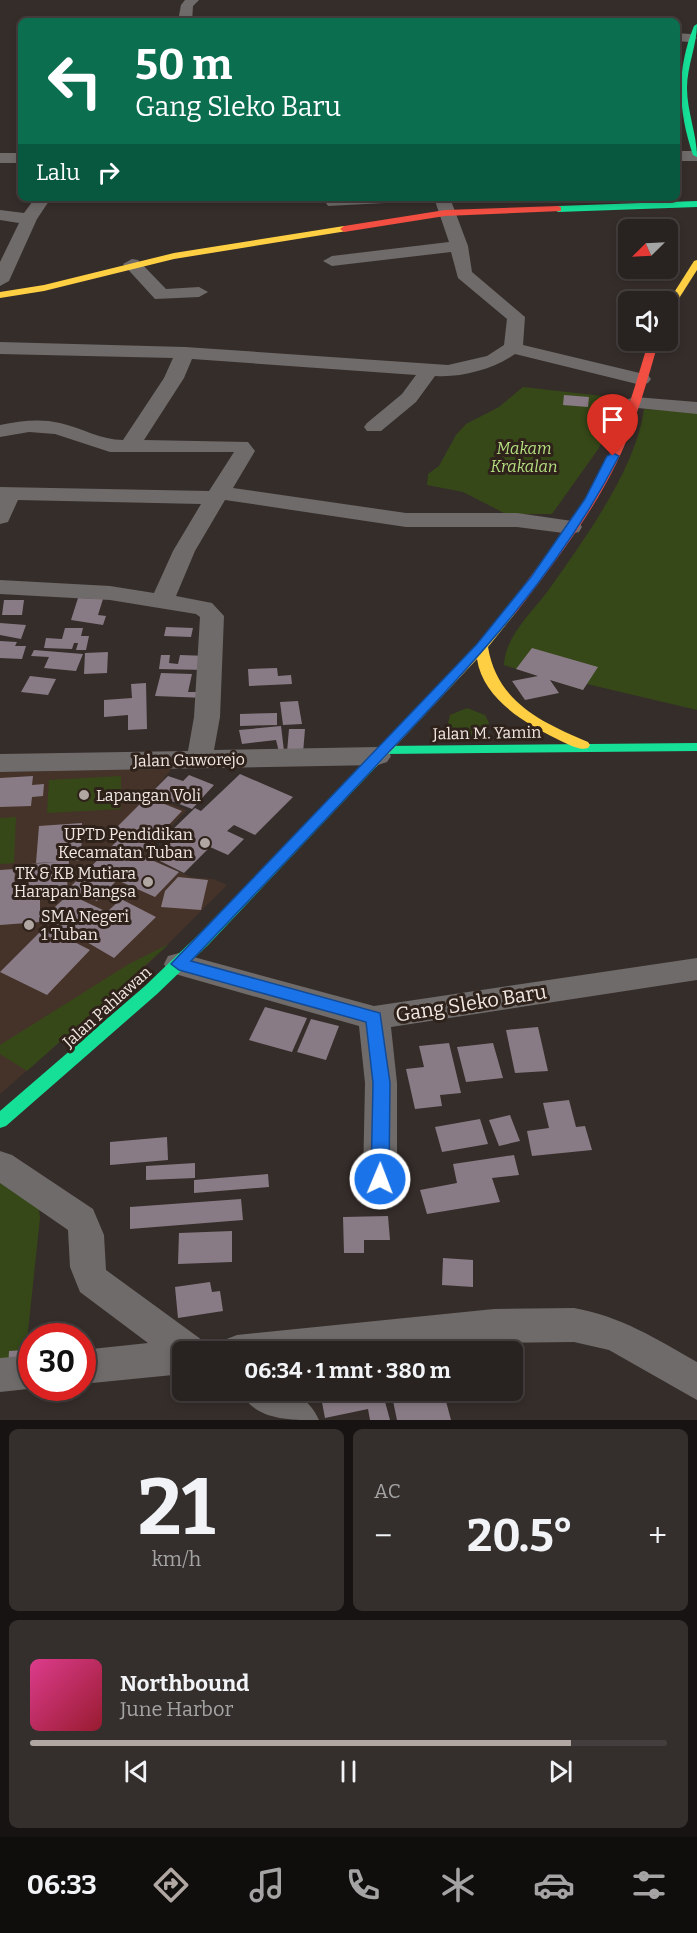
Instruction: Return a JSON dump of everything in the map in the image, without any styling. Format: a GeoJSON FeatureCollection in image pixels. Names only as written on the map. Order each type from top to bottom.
{"type":"FeatureCollection","features":[{"type":"Feature","properties":{"kind":"main road"},"geometry":{"type":"LineString","coordinates":[[688,34],[683,63],[686,122],[697,155]]}},
{"type":"Feature","properties":{"kind":"main road"},"geometry":{"type":"LineString","coordinates":[[0,295],[44,288],[132,264],[347,229],[443,206],[566,203],[697,204]]}},
{"type":"Feature","properties":{"kind":"main road"},"geometry":{"type":"LineString","coordinates":[[678,293],[697,262]]}},
{"type":"Feature","properties":{"kind":"main road","name":"Jalan Pahlawan"},"geometry":{"type":"LineString","coordinates":[[0,1121],[179,964],[482,647],[535,580],[604,477],[635,403],[650,351]]}},
{"type":"Feature","properties":{"kind":"main road","name":"Jalan M. Yamin"},"geometry":{"type":"LineString","coordinates":[[482,647],[480,660],[483,672],[499,693],[544,726],[591,748]]}},
{"type":"Feature","properties":{"kind":"main road","name":"Jalan M. Yamin"},"geometry":{"type":"LineString","coordinates":[[381,753],[697,747]]}},
{"type":"Feature","properties":{"kind":"street"},"geometry":{"type":"LineString","coordinates":[[185,18],[187,5],[193,0]]}},
{"type":"Feature","properties":{"kind":"street"},"geometry":{"type":"LineString","coordinates":[[680,156],[697,155]]}},
{"type":"Feature","properties":{"kind":"street"},"geometry":{"type":"LineString","coordinates":[[0,158],[18,158]]}},
{"type":"Feature","properties":{"kind":"street"},"geometry":{"type":"LineString","coordinates":[[0,281],[29,219],[41,201]]}},
{"type":"Feature","properties":{"kind":"street"},"geometry":{"type":"LineString","coordinates":[[335,201],[336,213],[347,229]]}},
{"type":"Feature","properties":{"kind":"street"},"geometry":{"type":"LineString","coordinates":[[0,348],[185,353],[429,371],[448,371],[494,360],[512,348],[516,338],[516,317],[464,274],[459,246],[443,206]]}},
{"type":"Feature","properties":{"kind":"street"},"geometry":{"type":"LineString","coordinates":[[0,215],[29,219]]}},
{"type":"Feature","properties":{"kind":"street"},"geometry":{"type":"LineString","coordinates":[[332,261],[459,246]]}},
{"type":"Feature","properties":{"kind":"street"},"geometry":{"type":"LineString","coordinates":[[132,264],[161,296],[199,292]]}},
{"type":"Feature","properties":{"kind":"street"},"geometry":{"type":"LineString","coordinates":[[512,348],[641,379]]}},
{"type":"Feature","properties":{"kind":"street"},"geometry":{"type":"LineString","coordinates":[[131,446],[141,423],[178,371],[185,353]]}},
{"type":"Feature","properties":{"kind":"street"},"geometry":{"type":"LineString","coordinates":[[374,427],[409,398],[429,371]]}},
{"type":"Feature","properties":{"kind":"street"},"geometry":{"type":"LineString","coordinates":[[635,403],[697,408]]}},
{"type":"Feature","properties":{"kind":"street"},"geometry":{"type":"LineString","coordinates":[[0,431],[29,426],[57,428],[110,446],[242,446],[245,452],[184,551],[162,601]]}},
{"type":"Feature","properties":{"kind":"street"},"geometry":{"type":"LineString","coordinates":[[0,517],[5,493],[217,495],[406,520],[508,519],[571,527]]}},
{"type":"Feature","properties":{"kind":"street"},"geometry":{"type":"LineString","coordinates":[[0,586],[110,593],[204,608],[212,616],[207,717],[199,760]]}},
{"type":"Feature","properties":{"kind":"street","name":"Jalan Guworejo"},"geometry":{"type":"LineString","coordinates":[[0,763],[199,760],[381,753]]}},
{"type":"Feature","properties":{"kind":"street","name":"Gang Sleko Baru"},"geometry":{"type":"LineString","coordinates":[[179,964],[374,1018],[697,969]]}},
{"type":"Feature","properties":{"kind":"street"},"geometry":{"type":"LineString","coordinates":[[374,1018],[381,1083],[380,1179]]}},
{"type":"Feature","properties":{"kind":"street"},"geometry":{"type":"LineString","coordinates":[[0,1165],[81,1220],[87,1235],[88,1273],[93,1281],[174,1341]]}},
{"type":"Feature","properties":{"kind":"street"},"geometry":{"type":"LineString","coordinates":[[346,1341],[494,1326],[574,1325],[599,1329],[622,1338],[697,1382]]}},
{"type":"Feature","properties":{"kind":"street"},"geometry":{"type":"LineString","coordinates":[[96,1366],[172,1358]]}},
{"type":"Feature","properties":{"kind":"street"},"geometry":{"type":"LineString","coordinates":[[0,1375],[18,1373]]}},
{"type":"Feature","properties":{"kind":"street"},"geometry":{"type":"LineString","coordinates":[[273,1401],[300,1420]]}},
{"type":"Feature","properties":{"kind":"shaded area","name":"SMA Negeri 1 Tuban"},"geometry":{"type":"Polygon","coordinates":[[[172,769],[149,795],[187,810],[145,855],[191,877],[213,879],[227,885],[142,970],[0,1094],[0,772],[172,769]]]}},
{"type":"Feature","properties":{"kind":"green space","name":"Makam Krakalan"},"geometry":{"type":"Polygon","coordinates":[[[523,387],[620,398],[599,448],[552,514],[506,514],[463,492],[427,485],[428,474],[439,466],[456,435],[466,424],[499,407],[523,387]]]}},
{"type":"Feature","properties":{"kind":"green space"},"geometry":{"type":"Polygon","coordinates":[[[644,409],[697,412],[697,710],[587,684],[583,690],[504,665],[509,644],[521,624],[550,588],[578,547],[620,479],[639,432],[644,409]]]}},
{"type":"Feature","properties":{"kind":"green space"},"geometry":{"type":"Polygon","coordinates":[[[467,708],[485,715],[489,723],[485,731],[475,735],[465,735],[451,728],[448,724],[450,715],[467,708]]]}},
{"type":"Feature","properties":{"kind":"green space","name":"Lapangan Voli"},"geometry":{"type":"Polygon","coordinates":[[[121,776],[121,809],[47,813],[49,780],[121,776]]]}},
{"type":"Feature","properties":{"kind":"green space"},"geometry":{"type":"Polygon","coordinates":[[[16,817],[14,863],[0,864],[0,818],[16,817]]]}},
{"type":"Feature","properties":{"kind":"green space"},"geometry":{"type":"Polygon","coordinates":[[[169,944],[27,1071],[0,1054],[0,1045],[129,964],[169,944]]]}},
{"type":"Feature","properties":{"kind":"green space"},"geometry":{"type":"Polygon","coordinates":[[[0,1167],[38,1203],[40,1218],[29,1323],[18,1323],[18,1370],[0,1372],[0,1167]]]}},
{"type":"Feature","properties":{"kind":"building"},"geometry":{"type":"Polygon","coordinates":[[[564,395],[589,397],[588,407],[563,405],[564,395]]]}},
{"type":"Feature","properties":{"kind":"building"},"geometry":{"type":"Polygon","coordinates":[[[78,598],[103,599],[98,615],[106,616],[103,625],[71,620],[78,598]]]}},
{"type":"Feature","properties":{"kind":"building"},"geometry":{"type":"Polygon","coordinates":[[[4,600],[24,600],[22,615],[2,615],[4,600]]]}},
{"type":"Feature","properties":{"kind":"building"},"geometry":{"type":"Polygon","coordinates":[[[0,623],[26,625],[21,639],[0,635],[0,623]]]}},
{"type":"Feature","properties":{"kind":"building"},"geometry":{"type":"Polygon","coordinates":[[[166,627],[193,628],[191,637],[164,636],[166,627]]]}},
{"type":"Feature","properties":{"kind":"building"},"geometry":{"type":"Polygon","coordinates":[[[65,628],[83,628],[81,636],[89,636],[86,650],[76,650],[78,643],[74,643],[72,649],[44,648],[46,638],[62,639],[65,628]]]}},
{"type":"Feature","properties":{"kind":"building"},"geometry":{"type":"Polygon","coordinates":[[[0,641],[17,642],[15,646],[26,646],[22,659],[0,658],[0,641]]]}},
{"type":"Feature","properties":{"kind":"building"},"geometry":{"type":"Polygon","coordinates":[[[532,648],[598,667],[583,690],[550,680],[559,693],[525,700],[512,681],[538,676],[516,669],[532,648]]]}},
{"type":"Feature","properties":{"kind":"building"},"geometry":{"type":"Polygon","coordinates":[[[34,650],[83,654],[76,671],[44,668],[49,657],[31,656],[34,650]]]}},
{"type":"Feature","properties":{"kind":"building"},"geometry":{"type":"Polygon","coordinates":[[[108,652],[107,673],[84,674],[85,653],[108,652]]]}},
{"type":"Feature","properties":{"kind":"building"},"geometry":{"type":"Polygon","coordinates":[[[161,655],[170,655],[169,663],[178,664],[180,655],[208,656],[206,670],[159,669],[161,655]]]}},
{"type":"Feature","properties":{"kind":"building"},"geometry":{"type":"Polygon","coordinates":[[[277,668],[278,676],[291,675],[292,684],[249,686],[248,669],[277,668]]]}},
{"type":"Feature","properties":{"kind":"building"},"geometry":{"type":"Polygon","coordinates":[[[161,673],[192,674],[188,692],[206,692],[205,698],[155,696],[161,673]]]}},
{"type":"Feature","properties":{"kind":"building"},"geometry":{"type":"Polygon","coordinates":[[[30,676],[56,679],[48,695],[21,692],[30,676]]]}},
{"type":"Feature","properties":{"kind":"building"},"geometry":{"type":"Polygon","coordinates":[[[146,683],[147,729],[128,730],[128,715],[104,717],[104,700],[132,698],[131,684],[146,683]]]}},
{"type":"Feature","properties":{"kind":"building"},"geometry":{"type":"Polygon","coordinates":[[[298,701],[302,724],[283,725],[280,702],[298,701]]]}},
{"type":"Feature","properties":{"kind":"building"},"geometry":{"type":"Polygon","coordinates":[[[277,713],[277,725],[240,726],[240,714],[277,713]]]}},
{"type":"Feature","properties":{"kind":"building"},"geometry":{"type":"Polygon","coordinates":[[[281,726],[284,751],[279,752],[276,740],[242,744],[239,730],[281,726]]]}},
{"type":"Feature","properties":{"kind":"building"},"geometry":{"type":"Polygon","coordinates":[[[289,729],[305,729],[303,753],[287,752],[289,729]]]}},
{"type":"Feature","properties":{"kind":"building"},"geometry":{"type":"Polygon","coordinates":[[[240,774],[293,797],[255,835],[234,825],[227,831],[244,839],[228,855],[210,847],[184,873],[154,858],[176,837],[168,834],[195,808],[201,811],[240,774]]]}},
{"type":"Feature","properties":{"kind":"building"},"geometry":{"type":"Polygon","coordinates":[[[189,775],[214,785],[192,809],[151,793],[168,776],[183,781],[189,775]]]}},
{"type":"Feature","properties":{"kind":"building"},"geometry":{"type":"Polygon","coordinates":[[[33,776],[32,785],[44,784],[43,796],[32,797],[31,806],[0,807],[0,778],[33,776]]]}},
{"type":"Feature","properties":{"kind":"building"},"geometry":{"type":"Polygon","coordinates":[[[147,797],[182,811],[140,855],[179,872],[155,897],[117,880],[97,901],[69,888],[115,843],[105,839],[147,797]]]}},
{"type":"Feature","properties":{"kind":"building"},"geometry":{"type":"Polygon","coordinates":[[[82,823],[81,860],[69,861],[67,888],[28,890],[30,864],[59,862],[36,863],[39,826],[82,823]]]}},
{"type":"Feature","properties":{"kind":"building"},"geometry":{"type":"Polygon","coordinates":[[[15,869],[14,896],[40,894],[40,922],[0,925],[0,870],[15,869]]]}},
{"type":"Feature","properties":{"kind":"building"},"geometry":{"type":"Polygon","coordinates":[[[178,877],[208,880],[201,910],[161,907],[165,891],[178,877]]]}},
{"type":"Feature","properties":{"kind":"building"},"geometry":{"type":"Polygon","coordinates":[[[69,894],[107,912],[121,899],[156,917],[114,958],[44,917],[69,894]]]}},
{"type":"Feature","properties":{"kind":"building"},"geometry":{"type":"Polygon","coordinates":[[[45,927],[90,950],[47,995],[0,972],[45,927]]]}},
{"type":"Feature","properties":{"kind":"building"},"geometry":{"type":"Polygon","coordinates":[[[265,1007],[307,1018],[292,1052],[249,1040],[265,1007]]]}},
{"type":"Feature","properties":{"kind":"building"},"geometry":{"type":"Polygon","coordinates":[[[311,1019],[339,1026],[326,1060],[297,1052],[311,1019]]]}},
{"type":"Feature","properties":{"kind":"building"},"geometry":{"type":"Polygon","coordinates":[[[538,1027],[548,1071],[515,1073],[506,1030],[538,1027]]]}},
{"type":"Feature","properties":{"kind":"building"},"geometry":{"type":"Polygon","coordinates":[[[449,1043],[461,1093],[440,1095],[442,1106],[415,1109],[406,1069],[424,1067],[419,1046],[449,1043]]]}},
{"type":"Feature","properties":{"kind":"building"},"geometry":{"type":"Polygon","coordinates":[[[493,1043],[503,1078],[466,1082],[457,1047],[493,1043]]]}},
{"type":"Feature","properties":{"kind":"building"},"geometry":{"type":"Polygon","coordinates":[[[569,1100],[576,1127],[585,1126],[592,1150],[532,1156],[527,1131],[549,1128],[543,1103],[569,1100]]]}},
{"type":"Feature","properties":{"kind":"building"},"geometry":{"type":"Polygon","coordinates":[[[510,1115],[520,1141],[499,1146],[489,1120],[510,1115]]]}},
{"type":"Feature","properties":{"kind":"building"},"geometry":{"type":"Polygon","coordinates":[[[480,1119],[488,1144],[442,1152],[435,1127],[480,1119]]]}},
{"type":"Feature","properties":{"kind":"building"},"geometry":{"type":"Polygon","coordinates":[[[167,1137],[168,1160],[110,1165],[110,1142],[167,1137]]]}},
{"type":"Feature","properties":{"kind":"building"},"geometry":{"type":"Polygon","coordinates":[[[514,1155],[519,1175],[492,1178],[500,1202],[427,1214],[420,1190],[457,1183],[453,1164],[514,1155]]]}},
{"type":"Feature","properties":{"kind":"building"},"geometry":{"type":"Polygon","coordinates":[[[195,1163],[195,1178],[146,1180],[146,1166],[195,1163]]]}},
{"type":"Feature","properties":{"kind":"building"},"geometry":{"type":"Polygon","coordinates":[[[268,1174],[269,1187],[194,1193],[194,1180],[268,1174]]]}},
{"type":"Feature","properties":{"kind":"building"},"geometry":{"type":"Polygon","coordinates":[[[241,1199],[243,1220],[130,1229],[130,1207],[241,1199]]]}},
{"type":"Feature","properties":{"kind":"building"},"geometry":{"type":"Polygon","coordinates":[[[388,1216],[390,1240],[364,1240],[364,1253],[344,1253],[343,1217],[388,1216]]]}},
{"type":"Feature","properties":{"kind":"building"},"geometry":{"type":"Polygon","coordinates":[[[232,1231],[232,1262],[178,1264],[179,1233],[232,1231]]]}},
{"type":"Feature","properties":{"kind":"building"},"geometry":{"type":"Polygon","coordinates":[[[443,1258],[473,1260],[473,1287],[442,1285],[443,1258]]]}},
{"type":"Feature","properties":{"kind":"building"},"geometry":{"type":"Polygon","coordinates":[[[210,1282],[212,1292],[220,1291],[223,1311],[178,1318],[175,1287],[210,1282]]]}},
{"type":"Feature","properties":{"kind":"building"},"geometry":{"type":"Polygon","coordinates":[[[18,1350],[18,1368],[8,1369],[9,1351],[18,1350]]]}},
{"type":"Feature","properties":{"kind":"building"},"geometry":{"type":"Polygon","coordinates":[[[322,1401],[385,1401],[390,1420],[370,1420],[368,1409],[325,1418],[322,1401]]]}},
{"type":"Feature","properties":{"kind":"building"},"geometry":{"type":"Polygon","coordinates":[[[393,1401],[446,1401],[451,1420],[397,1420],[393,1401]]]}},
{"type":"Feature","properties":{"kind":"traffic: fast"},"geometry":{"type":"LineString","coordinates":[[697,26],[686,58],[684,74],[687,122],[697,155]]}},
{"type":"Feature","properties":{"kind":"traffic: fast"},"geometry":{"type":"LineString","coordinates":[[558,209],[697,204]]}},
{"type":"Feature","properties":{"kind":"traffic: fast"},"geometry":{"type":"LineString","coordinates":[[384,750],[697,747]]}},
{"type":"Feature","properties":{"kind":"traffic: fast"},"geometry":{"type":"LineString","coordinates":[[0,1121],[151,990],[202,941],[371,764]]}},
{"type":"Feature","properties":{"kind":"traffic: slow"},"geometry":{"type":"LineString","coordinates":[[0,295],[44,288],[174,256],[344,229]]}},
{"type":"Feature","properties":{"kind":"traffic: slow"},"geometry":{"type":"LineString","coordinates":[[678,293],[697,263]]}},
{"type":"Feature","properties":{"kind":"traffic: slow"},"geometry":{"type":"LineString","coordinates":[[371,764],[482,647],[511,611]]}},
{"type":"Feature","properties":{"kind":"traffic: slow"},"geometry":{"type":"LineString","coordinates":[[482,647],[485,666],[492,682],[503,697],[532,720],[583,745]]}},
{"type":"Feature","properties":{"kind":"traffic: jam"},"geometry":{"type":"LineString","coordinates":[[344,229],[445,213],[558,209]]}},
{"type":"Feature","properties":{"kind":"traffic: jam"},"geometry":{"type":"LineString","coordinates":[[511,611],[571,529],[612,462],[632,411],[651,351]]}},
{"type":"Feature","properties":{"kind":"place","name":"Lapangan Voli"},"geometry":{"type":"Point","coordinates":[84,795]}},
{"type":"Feature","properties":{"kind":"place","name":"UPTD Pendidikan Kecamatan Tuban"},"geometry":{"type":"Point","coordinates":[205,843]}},
{"type":"Feature","properties":{"kind":"place","name":"TK & KB Mutiara Harapan Bangsa"},"geometry":{"type":"Point","coordinates":[148,882]}},
{"type":"Feature","properties":{"kind":"place","name":"SMA Negeri 1 Tuban"},"geometry":{"type":"Point","coordinates":[29,925]}},
{"type":"Feature","properties":{"kind":"route"},"geometry":{"type":"LineString","coordinates":[[380,1179],[382,1103],[374,1018],[179,964],[245,898],[482,647],[535,580],[591,500],[613,456]]}}]}
